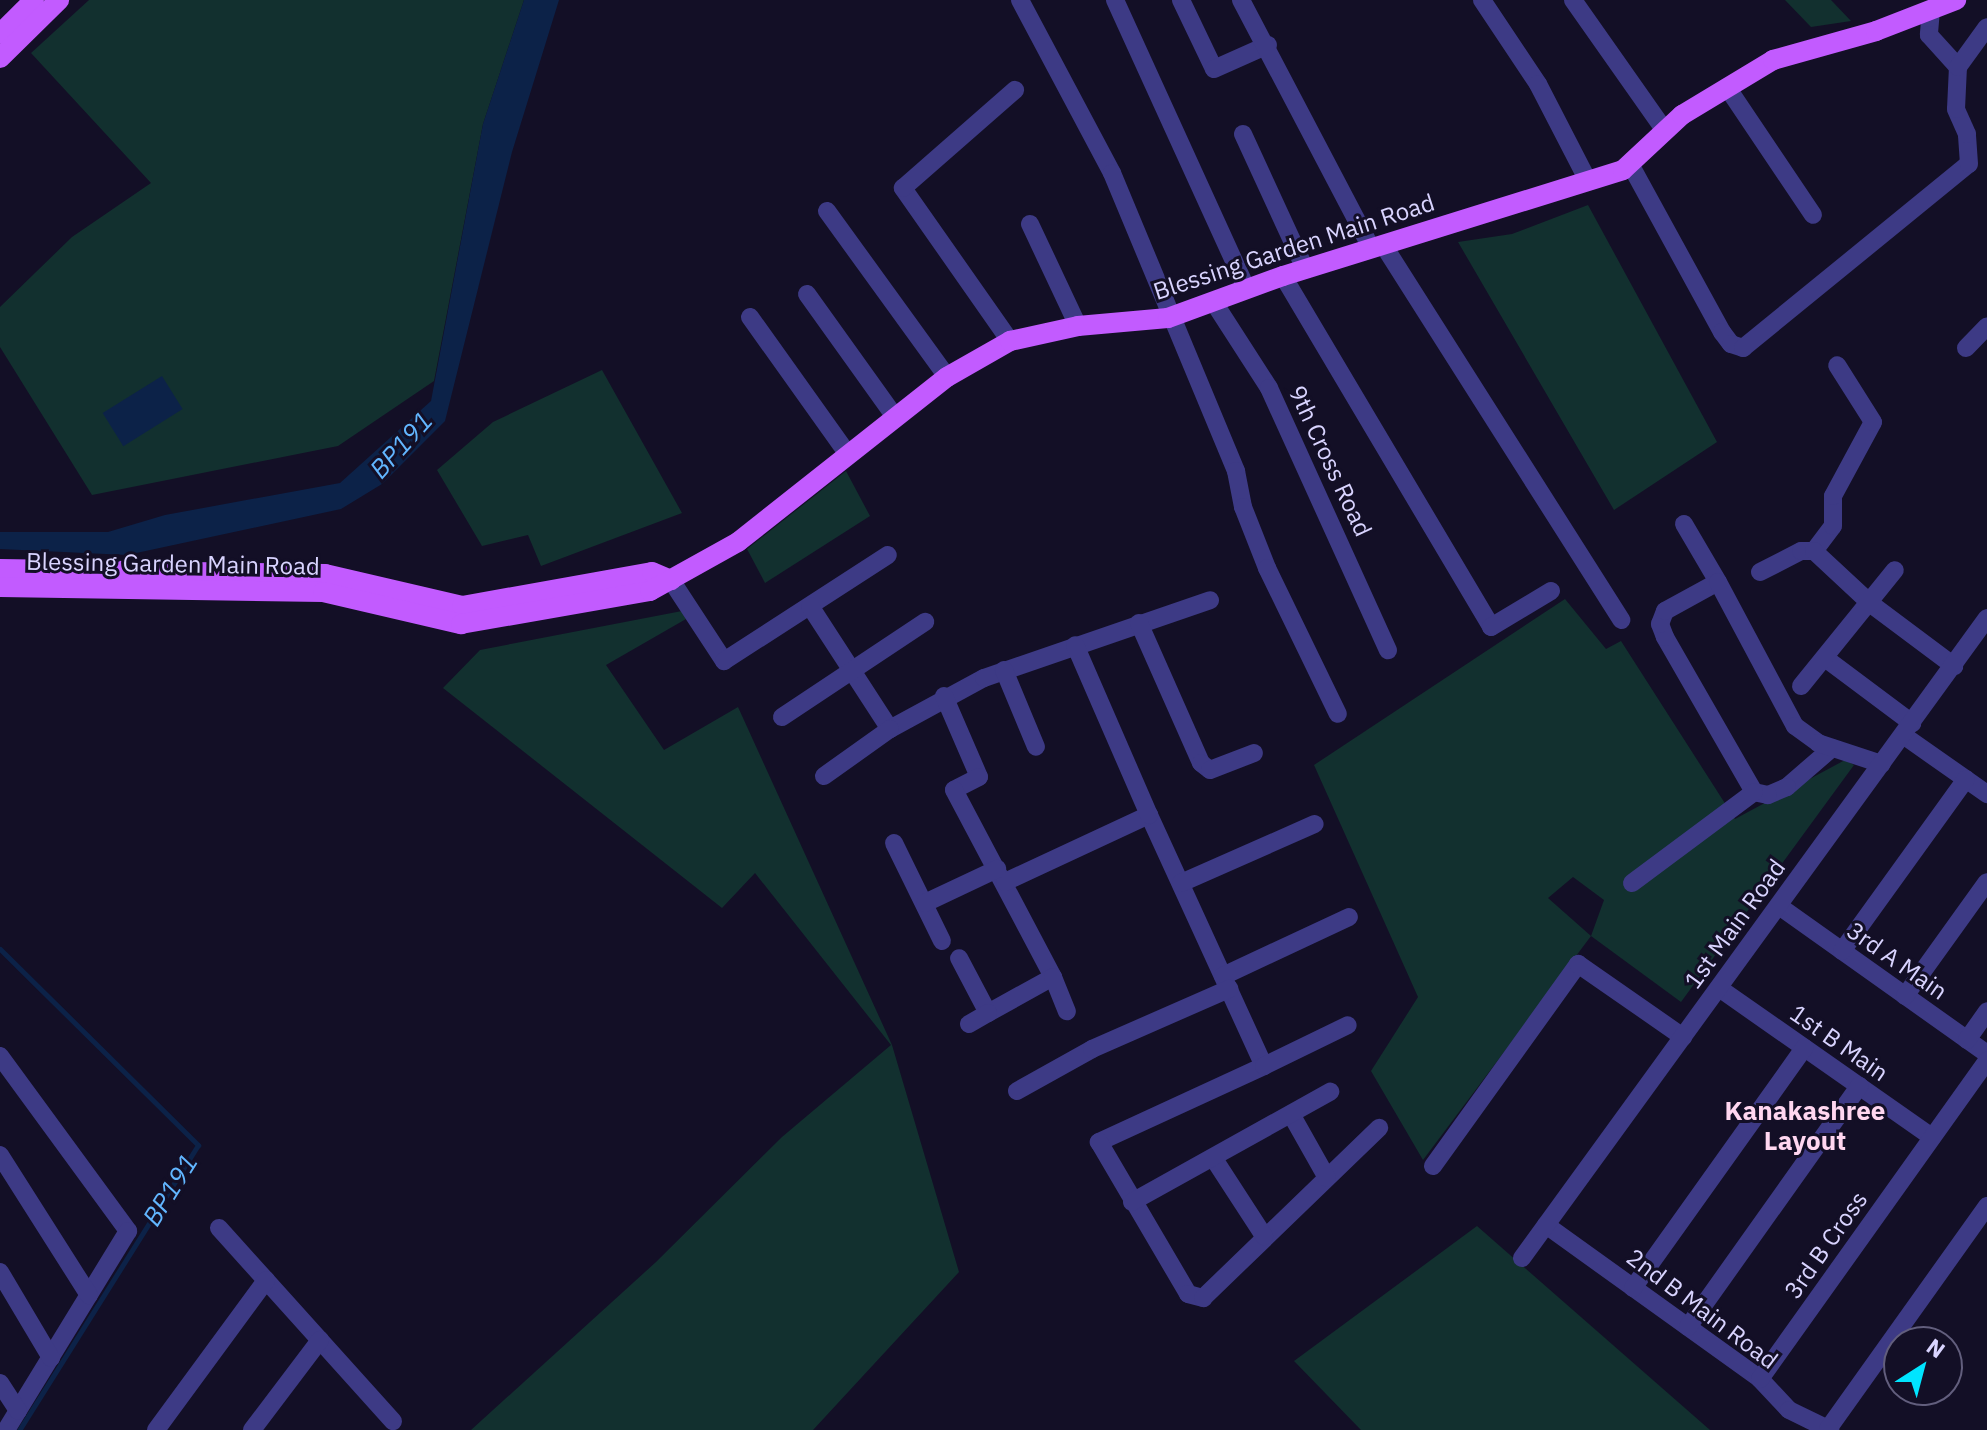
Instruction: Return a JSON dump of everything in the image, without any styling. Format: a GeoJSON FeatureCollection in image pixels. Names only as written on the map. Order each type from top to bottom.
{"type":"FeatureCollection","features":[{"type":"Feature","properties":{"kind":"main road"},"geometry":{"type":"LineString","coordinates":[[0,34],[34,0]]}},
{"type":"Feature","properties":{"kind":"main road"},"geometry":{"type":"LineString","coordinates":[[0,58],[59,0]]}},
{"type":"Feature","properties":{"kind":"main road","name":"Blessing Garden Main Road"},"geometry":{"type":"LineString","coordinates":[[0,587],[323,592],[461,624],[650,591],[738,542],[947,377],[1010,341],[1078,326],[1168,318],[1283,276],[1588,181],[1630,164],[1665,131],[1727,87],[1773,60],[1956,0]]}},
{"type":"Feature","properties":{"kind":"main road","name":"Blessing Garden Main Road"},"geometry":{"type":"LineString","coordinates":[[0,569],[325,574],[462,606],[652,572],[671,580]]}},
{"type":"Feature","properties":{"kind":"street"},"geometry":{"type":"LineString","coordinates":[[1020,0],[1112,173],[1168,318],[1236,471],[1243,507],[1267,568],[1338,714]]}},
{"type":"Feature","properties":{"kind":"street"},"geometry":{"type":"LineString","coordinates":[[1115,0],[1247,289]]}},
{"type":"Feature","properties":{"kind":"street"},"geometry":{"type":"LineString","coordinates":[[1181,0],[1214,69],[1268,45]]}},
{"type":"Feature","properties":{"kind":"street"},"geometry":{"type":"LineString","coordinates":[[1241,0],[1378,247],[1621,620]]}},
{"type":"Feature","properties":{"kind":"street"},"geometry":{"type":"LineString","coordinates":[[1482,0],[1538,84],[1588,181]]}},
{"type":"Feature","properties":{"kind":"street"},"geometry":{"type":"LineString","coordinates":[[1573,0],[1665,131]]}},
{"type":"Feature","properties":{"kind":"street"},"geometry":{"type":"LineString","coordinates":[[1931,10],[1929,35],[1958,67]]}},
{"type":"Feature","properties":{"kind":"street"},"geometry":{"type":"LineString","coordinates":[[1630,164],[1722,332],[1731,344],[1743,348],[1969,164],[1971,151],[1956,109],[1958,67],[1987,27]]}},
{"type":"Feature","properties":{"kind":"street"},"geometry":{"type":"LineString","coordinates":[[1727,87],[1813,215]]}},
{"type":"Feature","properties":{"kind":"street"},"geometry":{"type":"LineString","coordinates":[[1010,341],[903,188],[1015,90]]}},
{"type":"Feature","properties":{"kind":"street"},"geometry":{"type":"LineString","coordinates":[[1243,134],[1305,269]]}},
{"type":"Feature","properties":{"kind":"street"},"geometry":{"type":"LineString","coordinates":[[827,211],[947,377]]}},
{"type":"Feature","properties":{"kind":"street"},"geometry":{"type":"LineString","coordinates":[[1030,224],[1078,326]]}},
{"type":"Feature","properties":{"kind":"street"},"geometry":{"type":"LineString","coordinates":[[1283,276],[1491,627],[1551,591]]}},
{"type":"Feature","properties":{"kind":"street"},"geometry":{"type":"LineString","coordinates":[[807,294],[895,417]]}},
{"type":"Feature","properties":{"kind":"street","name":"9th Cross Road"},"geometry":{"type":"LineString","coordinates":[[1213,301],[1269,388],[1388,650]]}},
{"type":"Feature","properties":{"kind":"street"},"geometry":{"type":"LineString","coordinates":[[750,317],[847,453]]}},
{"type":"Feature","properties":{"kind":"street"},"geometry":{"type":"LineString","coordinates":[[1966,348],[1987,326]]}},
{"type":"Feature","properties":{"kind":"street"},"geometry":{"type":"LineString","coordinates":[[1814,551],[1833,526],[1833,496],[1873,422],[1837,365]]}},
{"type":"Feature","properties":{"kind":"street"},"geometry":{"type":"LineString","coordinates":[[1684,524],[1795,726],[1832,748],[1882,764]]}},
{"type":"Feature","properties":{"kind":"street"},"geometry":{"type":"LineString","coordinates":[[1760,572],[1801,551],[1814,551],[1871,604],[1954,666]]}},
{"type":"Feature","properties":{"kind":"street"},"geometry":{"type":"LineString","coordinates":[[671,580],[724,661],[888,555]]}},
{"type":"Feature","properties":{"kind":"street"},"geometry":{"type":"LineString","coordinates":[[1801,686],[1871,604],[1895,570]]}},
{"type":"Feature","properties":{"kind":"street"},"geometry":{"type":"LineString","coordinates":[[1718,582],[1667,608],[1660,624],[1754,792],[1768,795],[1787,787],[1832,748]]}},
{"type":"Feature","properties":{"kind":"street"},"geometry":{"type":"LineString","coordinates":[[824,776],[890,729],[944,696],[1004,670],[1210,600]]}},
{"type":"Feature","properties":{"kind":"street"},"geometry":{"type":"LineString","coordinates":[[810,606],[890,729]]}},
{"type":"Feature","properties":{"kind":"street"},"geometry":{"type":"LineString","coordinates":[[782,717],[925,622]]}},
{"type":"Feature","properties":{"kind":"street"},"geometry":{"type":"LineString","coordinates":[[1139,623],[1201,763],[1210,770],[1254,753]]}},
{"type":"Feature","properties":{"kind":"street","name":"1st Main Road"},"geometry":{"type":"LineString","coordinates":[[1522,1258],[1984,629]]}},
{"type":"Feature","properties":{"kind":"street"},"geometry":{"type":"LineString","coordinates":[[1075,645],[1264,1066]]}},
{"type":"Feature","properties":{"kind":"street"},"geometry":{"type":"LineString","coordinates":[[1825,658],[1987,794]]}},
{"type":"Feature","properties":{"kind":"street"},"geometry":{"type":"LineString","coordinates":[[1004,670],[1036,747]]}},
{"type":"Feature","properties":{"kind":"street"},"geometry":{"type":"LineString","coordinates":[[944,696],[979,777],[954,790],[1001,875],[1067,1011]]}},
{"type":"Feature","properties":{"kind":"street"},"geometry":{"type":"LineString","coordinates":[[1842,951],[1966,779]]}},
{"type":"Feature","properties":{"kind":"street"},"geometry":{"type":"LineString","coordinates":[[1632,883],[1754,792]]}},
{"type":"Feature","properties":{"kind":"street"},"geometry":{"type":"LineString","coordinates":[[925,903],[1149,815]]}},
{"type":"Feature","properties":{"kind":"street"},"geometry":{"type":"LineString","coordinates":[[1181,883],[1315,824]]}},
{"type":"Feature","properties":{"kind":"street"},"geometry":{"type":"LineString","coordinates":[[894,843],[942,941]]}},
{"type":"Feature","properties":{"kind":"street"},"geometry":{"type":"LineString","coordinates":[[1905,996],[1987,882]]}},
{"type":"Feature","properties":{"kind":"street","name":"3rd A Main"},"geometry":{"type":"LineString","coordinates":[[1779,906],[1987,1054]]}},
{"type":"Feature","properties":{"kind":"street"},"geometry":{"type":"LineString","coordinates":[[1017,1091],[1349,917]]}},
{"type":"Feature","properties":{"kind":"street"},"geometry":{"type":"LineString","coordinates":[[959,958],[988,1013]]}},
{"type":"Feature","properties":{"kind":"street"},"geometry":{"type":"LineString","coordinates":[[1433,1166],[1578,964],[1683,1037]]}},
{"type":"Feature","properties":{"kind":"street"},"geometry":{"type":"LineString","coordinates":[[969,1024],[1053,977]]}},
{"type":"Feature","properties":{"kind":"street","name":"1st B Main"},"geometry":{"type":"LineString","coordinates":[[1719,988],[1932,1137]]}},
{"type":"Feature","properties":{"kind":"street"},"geometry":{"type":"LineString","coordinates":[[1967,1040],[1987,1011]]}},
{"type":"Feature","properties":{"kind":"street"},"geometry":{"type":"LineString","coordinates":[[1348,1025],[1099,1142],[1132,1202],[1197,1300],[1379,1128]]}},
{"type":"Feature","properties":{"kind":"street"},"geometry":{"type":"LineString","coordinates":[[1633,1288],[1804,1048]]}},
{"type":"Feature","properties":{"kind":"street"},"geometry":{"type":"LineString","coordinates":[[0,1056],[128,1231],[6,1430]]}},
{"type":"Feature","properties":{"kind":"street","name":"3rd B Cross"},"geometry":{"type":"LineString","coordinates":[[1760,1379],[1987,1061]]}},
{"type":"Feature","properties":{"kind":"street"},"geometry":{"type":"LineString","coordinates":[[1688,1327],[1859,1086]]}},
{"type":"Feature","properties":{"kind":"street"},"geometry":{"type":"LineString","coordinates":[[1132,1202],[1330,1092]]}},
{"type":"Feature","properties":{"kind":"street"},"geometry":{"type":"LineString","coordinates":[[1291,1114],[1327,1178]]}},
{"type":"Feature","properties":{"kind":"street"},"geometry":{"type":"LineString","coordinates":[[0,1155],[89,1295]]}},
{"type":"Feature","properties":{"kind":"street"},"geometry":{"type":"LineString","coordinates":[[1214,1159],[1264,1236]]}},
{"type":"Feature","properties":{"kind":"street"},"geometry":{"type":"LineString","coordinates":[[1829,1429],[1987,1206]]}},
{"type":"Feature","properties":{"kind":"street","name":"2nd B Main Road"},"geometry":{"type":"LineString","coordinates":[[1546,1225],[1760,1379],[1789,1410],[1829,1429]]}},
{"type":"Feature","properties":{"kind":"street"},"geometry":{"type":"LineString","coordinates":[[219,1228],[392,1421]]}},
{"type":"Feature","properties":{"kind":"street"},"geometry":{"type":"LineString","coordinates":[[0,1272],[51,1358]]}},
{"type":"Feature","properties":{"kind":"street"},"geometry":{"type":"LineString","coordinates":[[156,1430],[266,1280]]}},
{"type":"Feature","properties":{"kind":"street"},"geometry":{"type":"LineString","coordinates":[[252,1430],[320,1340]]}},
{"type":"Feature","properties":{"kind":"street"},"geometry":{"type":"LineString","coordinates":[[0,1383],[18,1411]]}},
{"type":"Feature","properties":{"kind":"green space"},"geometry":{"type":"Polygon","coordinates":[[[89,0],[524,0],[483,124],[434,381],[338,446],[92,495],[0,347],[0,307],[72,237],[151,183],[31,53],[89,0]]]}},
{"type":"Feature","properties":{"kind":"green space"},"geometry":{"type":"Polygon","coordinates":[[[1785,0],[1831,0],[1851,21],[1811,27],[1785,0]]]}},
{"type":"Feature","properties":{"kind":"green space"},"geometry":{"type":"Polygon","coordinates":[[[1588,205],[1717,442],[1614,510],[1458,242],[1512,234],[1588,205]]]}},
{"type":"Feature","properties":{"kind":"green space"},"geometry":{"type":"Polygon","coordinates":[[[602,370],[682,513],[541,566],[528,535],[482,546],[437,470],[493,422],[602,370]]]}},
{"type":"Feature","properties":{"kind":"green space"},"geometry":{"type":"Polygon","coordinates":[[[846,471],[870,516],[765,583],[747,549],[846,471]]]}},
{"type":"Feature","properties":{"kind":"green space"},"geometry":{"type":"Polygon","coordinates":[[[1565,599],[1606,649],[1621,641],[1735,819],[1845,760],[1854,765],[1681,1002],[1591,936],[1423,1160],[1371,1071],[1418,997],[1314,765],[1565,599]],[[1573,877],[1548,898],[1591,936],[1604,900],[1573,877]]]}},
{"type":"Feature","properties":{"kind":"green space"},"geometry":{"type":"Polygon","coordinates":[[[682,611],[686,619],[606,665],[664,750],[738,707],[892,1045],[959,1272],[813,1430],[471,1430],[656,1262],[782,1137],[891,1045],[755,873],[722,908],[443,688],[480,650],[682,611]]]}},
{"type":"Feature","properties":{"kind":"green space"},"geometry":{"type":"Polygon","coordinates":[[[1477,1226],[1710,1430],[1361,1430],[1294,1361],[1477,1226]]]}},
{"type":"Feature","properties":{"kind":"water"},"geometry":{"type":"Polygon","coordinates":[[[524,0],[559,0],[512,152],[445,421],[382,484],[341,509],[127,555],[0,549],[0,532],[108,532],[165,515],[340,483],[431,401],[483,124],[524,0]]]}},
{"type":"Feature","properties":{"kind":"water"},"geometry":{"type":"Polygon","coordinates":[[[162,376],[183,409],[123,446],[103,413],[162,376]]]}},
{"type":"Feature","properties":{"kind":"waterway","name":"BP191"},"geometry":{"type":"LineString","coordinates":[[0,949],[198,1145],[19,1430]]}},
{"type":"Feature","properties":{"kind":"district","name":"Kanakashree Layout"},"geometry":{"type":"Point","coordinates":[1805,1126]}}]}
